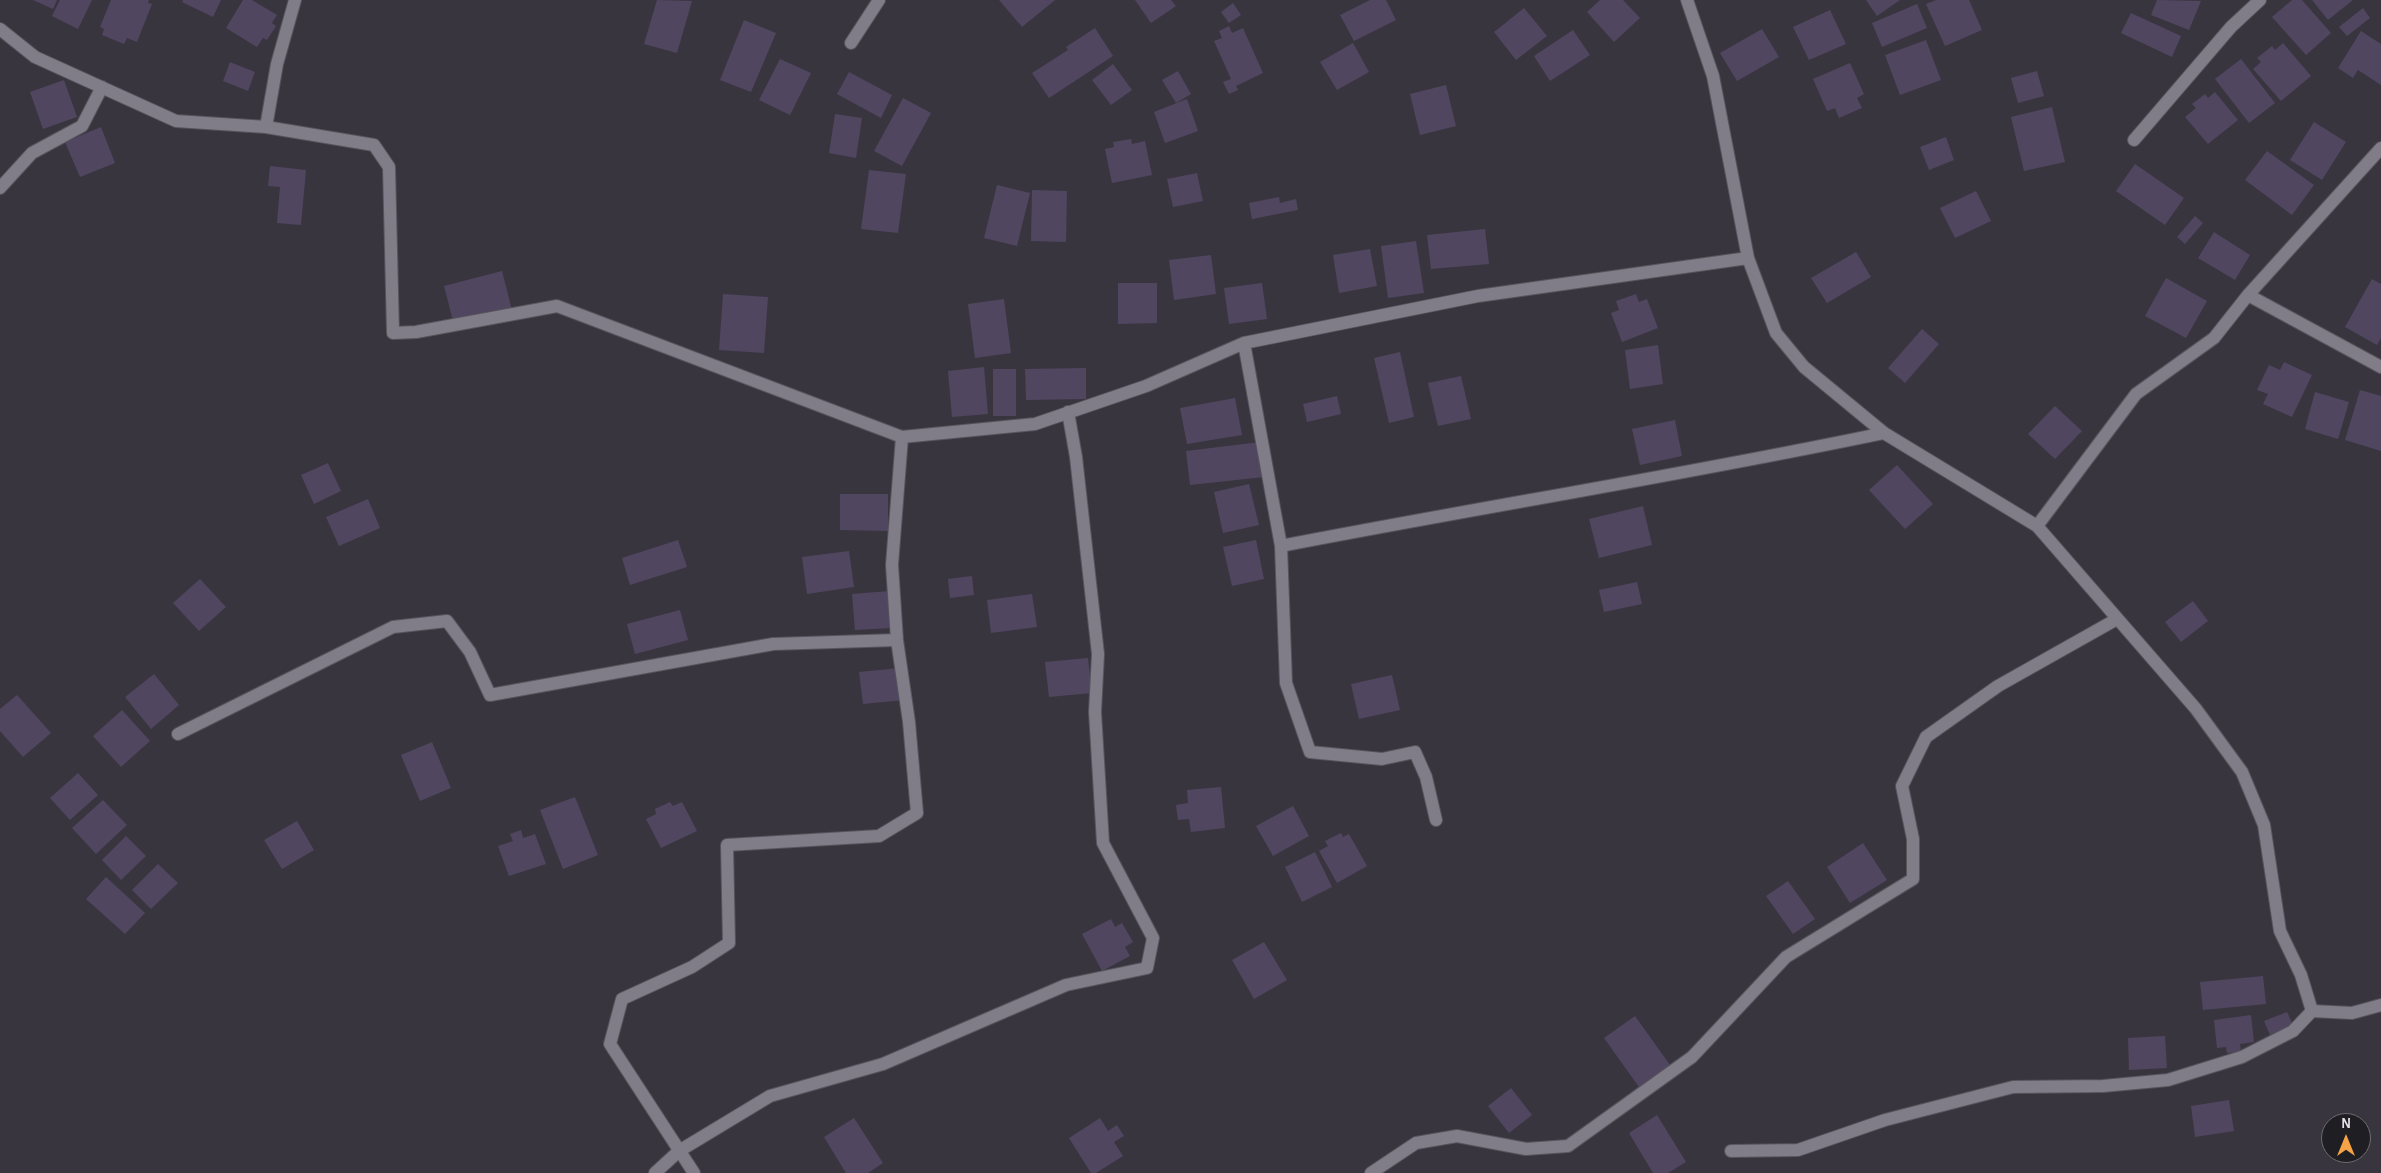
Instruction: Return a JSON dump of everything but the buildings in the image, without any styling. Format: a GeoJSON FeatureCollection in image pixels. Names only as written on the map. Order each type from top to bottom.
{"type":"FeatureCollection","features":[{"type":"Feature","properties":{"kind":"street"},"geometry":{"type":"LineString","coordinates":[[266,127],[277,64],[295,0]]}},
{"type":"Feature","properties":{"kind":"street"},"geometry":{"type":"LineString","coordinates":[[851,43],[879,0]]}},
{"type":"Feature","properties":{"kind":"street"},"geometry":{"type":"LineString","coordinates":[[1687,0],[1713,76],[1748,258],[1776,333],[1804,367],[1884,433],[2037,526],[2196,709],[2242,772],[2264,825],[2280,931],[2301,975],[2312,1011]]}},
{"type":"Feature","properties":{"kind":"street"},"geometry":{"type":"LineString","coordinates":[[2134,140],[2231,27],[2260,0]]}},
{"type":"Feature","properties":{"kind":"street"},"geometry":{"type":"LineString","coordinates":[[0,29],[35,57],[176,121],[266,127],[374,145],[389,167],[393,333],[416,332],[557,306],[902,437],[1035,424],[1146,386],[1244,343],[1478,296],[1748,258]]}},
{"type":"Feature","properties":{"kind":"street"},"geometry":{"type":"LineString","coordinates":[[0,188],[32,153],[82,126],[102,88]]}},
{"type":"Feature","properties":{"kind":"street"},"geometry":{"type":"LineString","coordinates":[[2037,526],[2136,394],[2214,338],[2248,295],[2381,148]]}},
{"type":"Feature","properties":{"kind":"street"},"geometry":{"type":"LineString","coordinates":[[2248,295],[2381,367]]}},
{"type":"Feature","properties":{"kind":"street"},"geometry":{"type":"LineString","coordinates":[[1244,343],[1281,546],[1286,683],[1310,752],[1382,759],[1415,752],[1426,777],[1436,820]]}},
{"type":"Feature","properties":{"kind":"street"},"geometry":{"type":"LineString","coordinates":[[655,1173],[679,1151],[770,1096],[883,1064],[1066,985],[1147,968],[1153,938],[1103,843],[1095,712],[1098,654],[1076,457],[1068,412]]}},
{"type":"Feature","properties":{"kind":"street"},"geometry":{"type":"LineString","coordinates":[[1281,546],[1463,511],[1738,464],[1884,433]]}},
{"type":"Feature","properties":{"kind":"street"},"geometry":{"type":"LineString","coordinates":[[694,1173],[610,1044],[622,999],[692,966],[729,943],[727,845],[878,836],[917,813],[909,722],[897,640],[892,565],[902,437]]}},
{"type":"Feature","properties":{"kind":"street"},"geometry":{"type":"LineString","coordinates":[[1371,1173],[1416,1143],[1457,1136],[1526,1149],[1568,1146],[1692,1057],[1786,957],[1913,879],[1913,839],[1902,786],[1926,737],[1998,686],[2117,619]]}},
{"type":"Feature","properties":{"kind":"street"},"geometry":{"type":"LineString","coordinates":[[178,734],[393,627],[447,621],[470,652],[490,694],[773,644],[897,640]]}},
{"type":"Feature","properties":{"kind":"street"},"geometry":{"type":"LineString","coordinates":[[1731,1151],[1798,1150],[1885,1120],[2013,1088],[2103,1086],[2168,1080],[2242,1057],[2293,1031],[2312,1011],[2352,1013],[2381,1005]]}}]}
